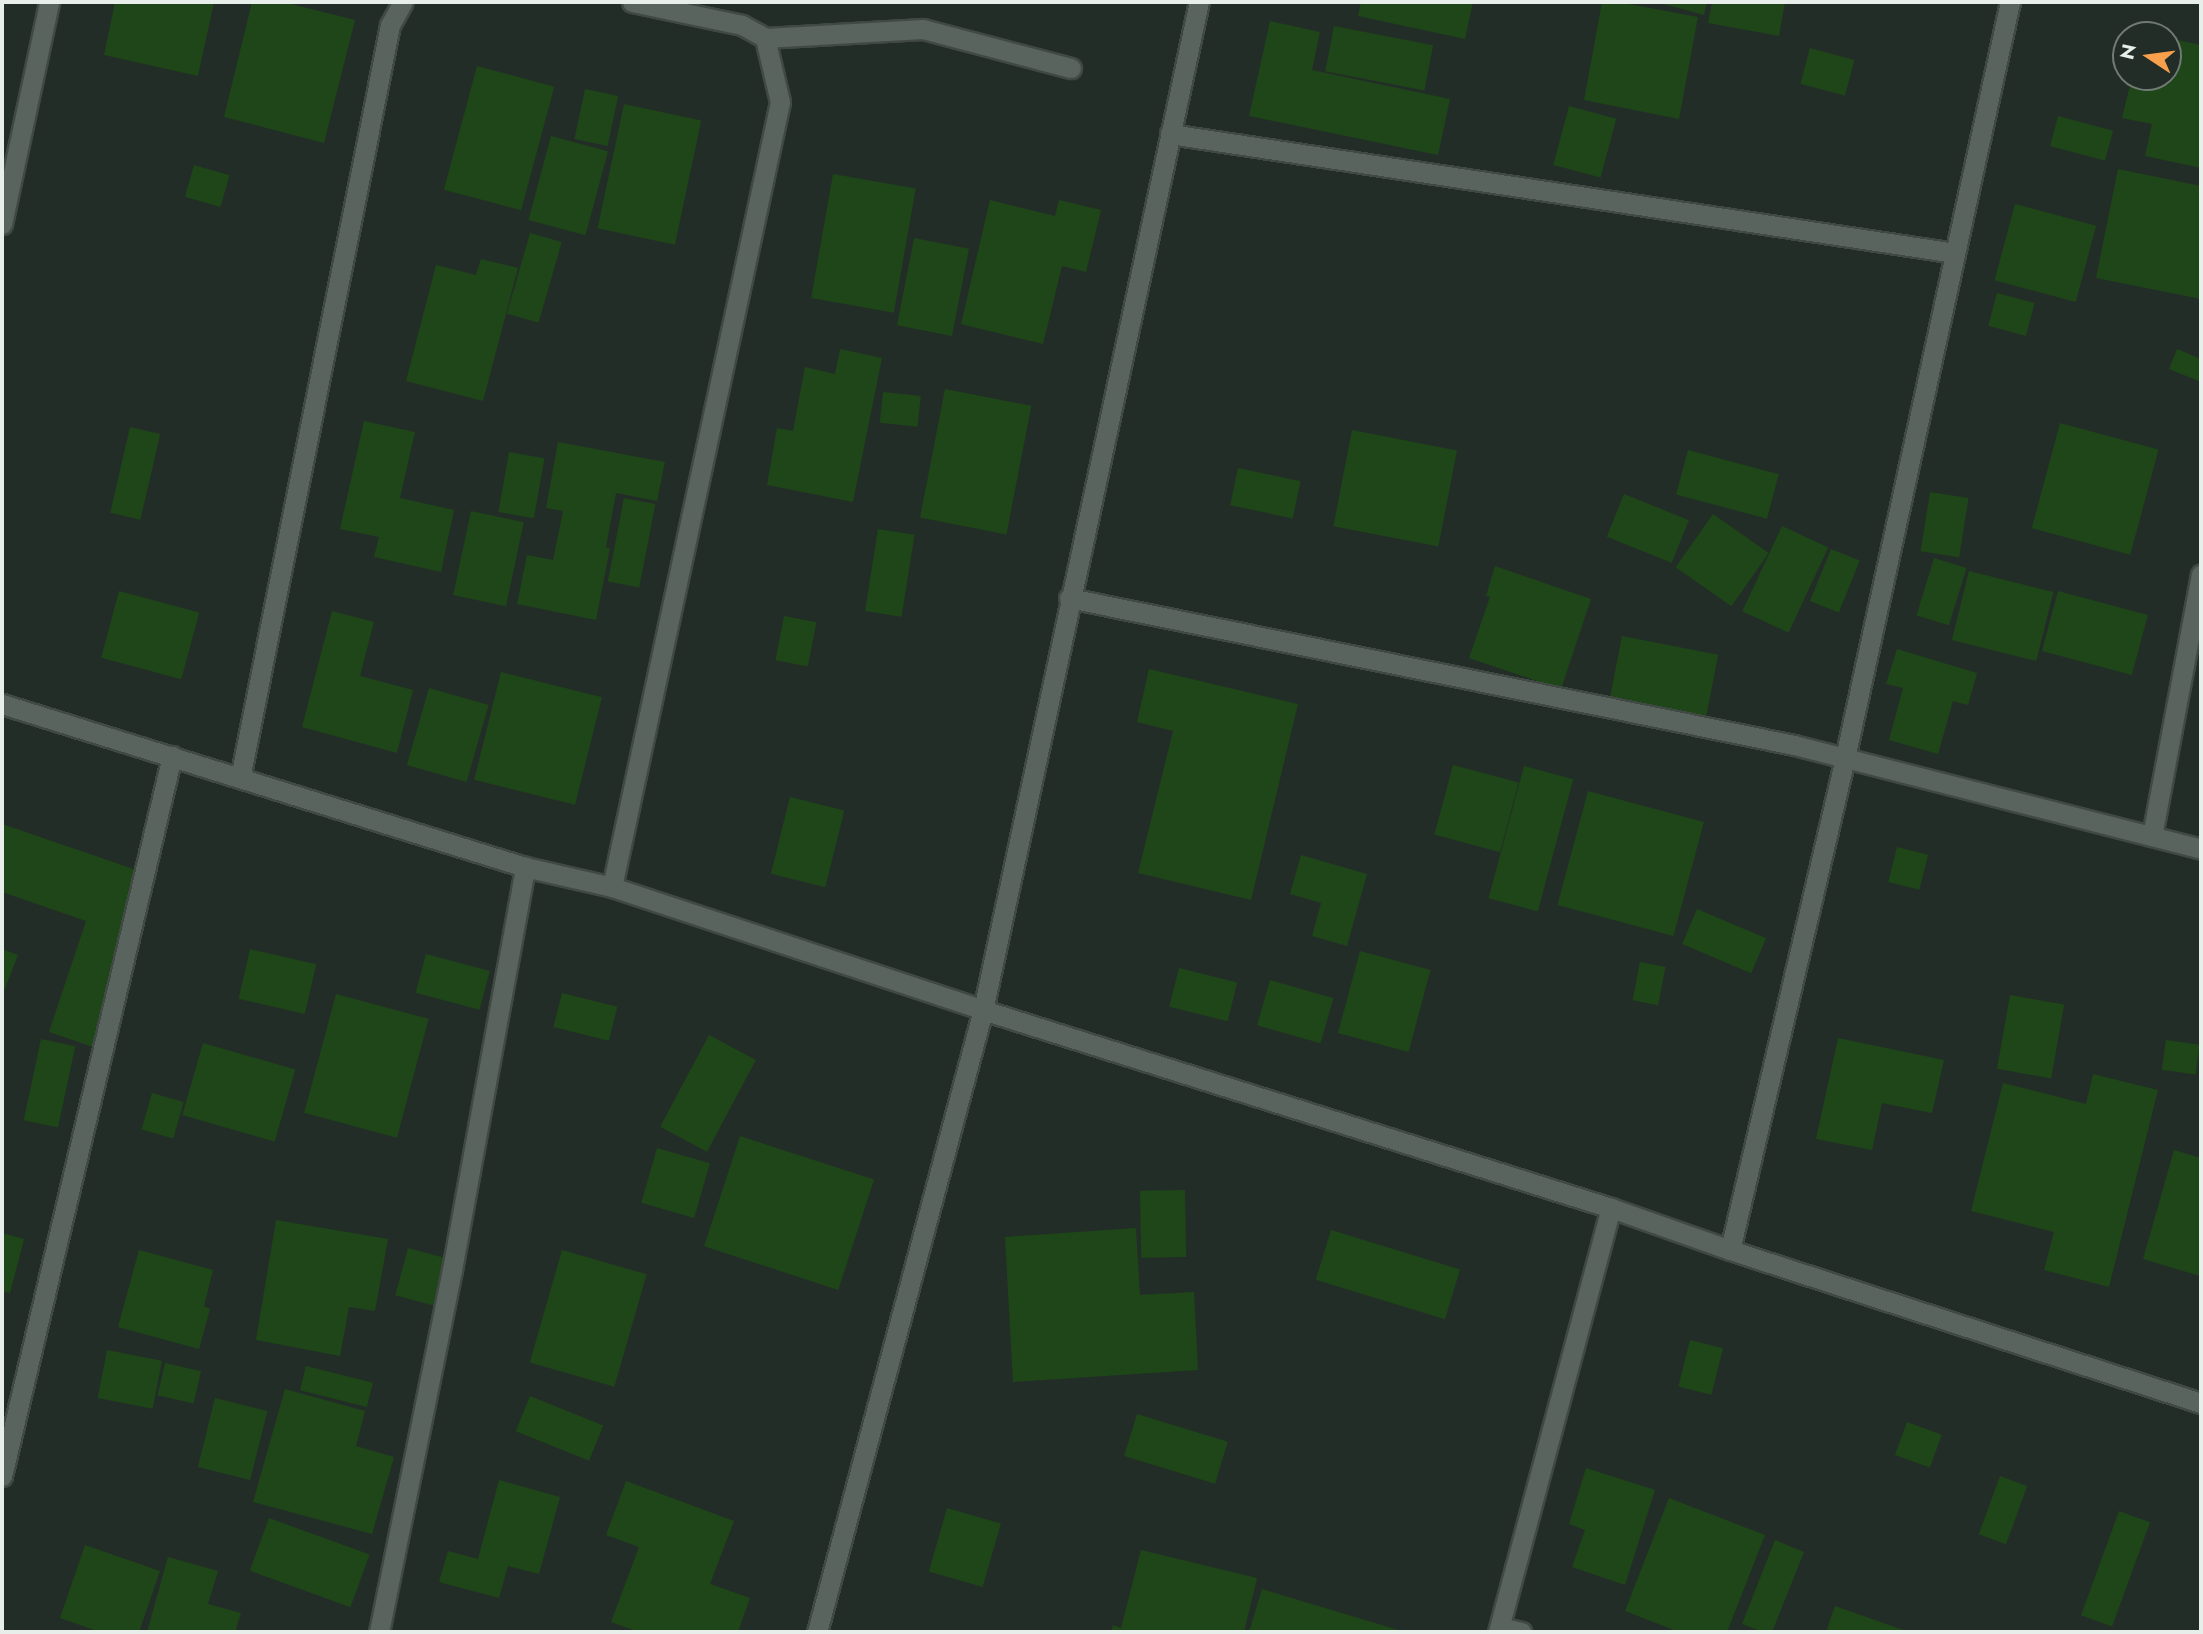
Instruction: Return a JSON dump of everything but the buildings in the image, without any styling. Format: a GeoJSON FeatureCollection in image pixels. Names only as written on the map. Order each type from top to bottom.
{"type":"FeatureCollection","features":[{"type":"Feature","properties":{"kind":"street"},"geometry":{"type":"LineString","coordinates":[[2,224],[49,2]]}},
{"type":"Feature","properties":{"kind":"street"},"geometry":{"type":"LineString","coordinates":[[240,778],[390,25],[403,2]]}},
{"type":"Feature","properties":{"kind":"street"},"geometry":{"type":"LineString","coordinates":[[632,2],[742,25],[765,38],[923,29],[1071,68]]}},
{"type":"Feature","properties":{"kind":"street"},"geometry":{"type":"LineString","coordinates":[[817,1632],[983,1010],[1069,598],[1199,2]]}},
{"type":"Feature","properties":{"kind":"street"},"geometry":{"type":"LineString","coordinates":[[1730,1250],[1845,758],[2010,2]]}},
{"type":"Feature","properties":{"kind":"street"},"geometry":{"type":"LineString","coordinates":[[612,887],[780,102],[765,38]]}},
{"type":"Feature","properties":{"kind":"street"},"geometry":{"type":"LineString","coordinates":[[1170,135],[1955,253]]}},
{"type":"Feature","properties":{"kind":"street"},"geometry":{"type":"LineString","coordinates":[[2152,836],[2201,575]]}},
{"type":"Feature","properties":{"kind":"street"},"geometry":{"type":"LineString","coordinates":[[1069,598],[1845,758],[2201,849]]}},
{"type":"Feature","properties":{"kind":"street"},"geometry":{"type":"LineString","coordinates":[[2,704],[526,867],[612,887],[983,1010],[1611,1208],[1730,1250],[2201,1403]]}},
{"type":"Feature","properties":{"kind":"street"},"geometry":{"type":"LineString","coordinates":[[2,1476],[172,756]]}},
{"type":"Feature","properties":{"kind":"street"},"geometry":{"type":"LineString","coordinates":[[379,1632],[452,1270],[526,867]]}},
{"type":"Feature","properties":{"kind":"street"},"geometry":{"type":"LineString","coordinates":[[1521,1632],[1499,1630],[1611,1208]]}}]}
